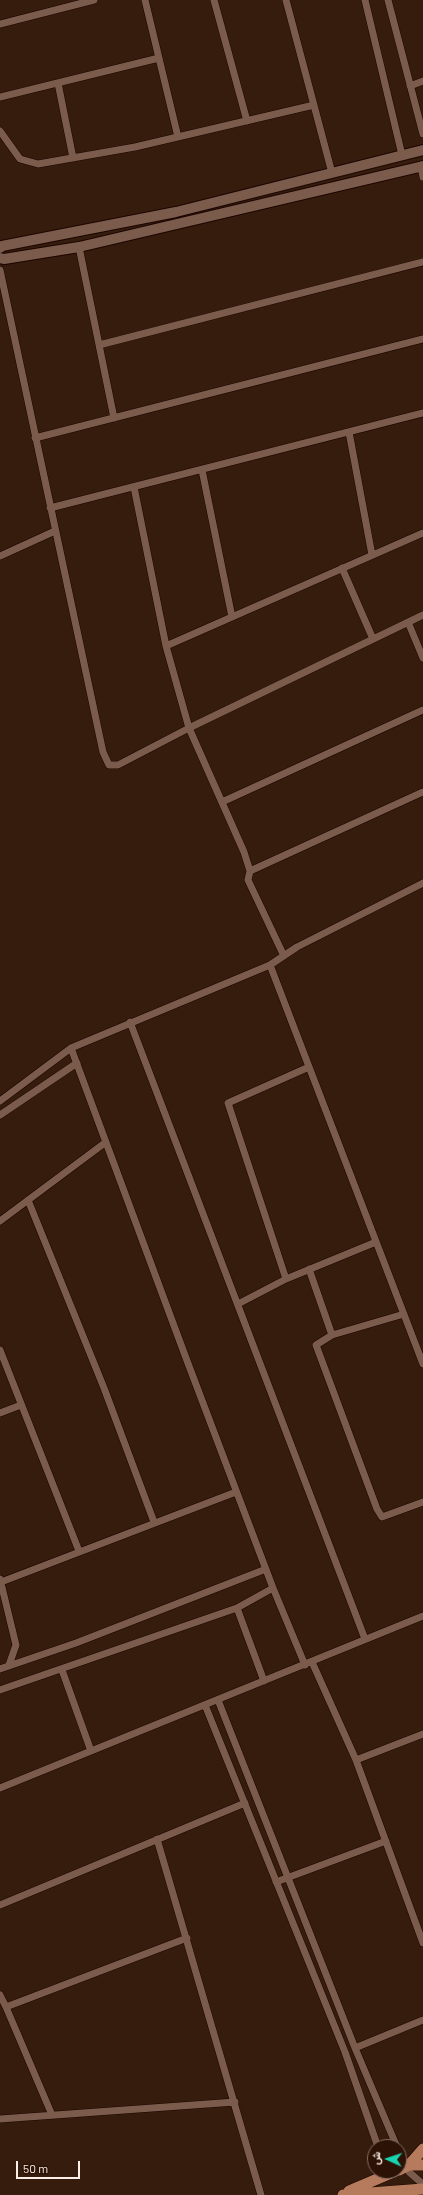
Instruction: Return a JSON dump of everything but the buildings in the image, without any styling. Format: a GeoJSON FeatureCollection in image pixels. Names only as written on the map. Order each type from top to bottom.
{"type":"FeatureCollection","features":[{"type":"Feature","properties":{"kind":"main road"},"geometry":{"type":"LineString","coordinates":[[407,2163],[423,2149]]}},
{"type":"Feature","properties":{"kind":"main road"},"geometry":{"type":"LineString","coordinates":[[407,2167],[423,2165]]}},
{"type":"Feature","properties":{"kind":"main road"},"geometry":{"type":"LineString","coordinates":[[342,2195],[372,2179]]}},
{"type":"Feature","properties":{"kind":"main road"},"geometry":{"type":"LineString","coordinates":[[342,2195],[423,2189]]}},
{"type":"Feature","properties":{"kind":"street"},"geometry":{"type":"LineString","coordinates":[[0,24],[94,0]]}},
{"type":"Feature","properties":{"kind":"street"},"geometry":{"type":"LineString","coordinates":[[145,0],[178,137]]}},
{"type":"Feature","properties":{"kind":"street"},"geometry":{"type":"LineString","coordinates":[[214,0],[246,121]]}},
{"type":"Feature","properties":{"kind":"street"},"geometry":{"type":"LineString","coordinates":[[286,0],[332,173]]}},
{"type":"Feature","properties":{"kind":"street"},"geometry":{"type":"LineString","coordinates":[[365,0],[402,155]]}},
{"type":"Feature","properties":{"kind":"street"},"geometry":{"type":"LineString","coordinates":[[388,0],[423,134]]}},
{"type":"Feature","properties":{"kind":"street"},"geometry":{"type":"LineString","coordinates":[[0,97],[159,58]]}},
{"type":"Feature","properties":{"kind":"street"},"geometry":{"type":"LineString","coordinates":[[410,86],[423,81]]}},
{"type":"Feature","properties":{"kind":"street"},"geometry":{"type":"LineString","coordinates":[[58,83],[73,158]]}},
{"type":"Feature","properties":{"kind":"street"},"geometry":{"type":"LineString","coordinates":[[0,131],[20,159],[38,164],[135,147],[314,105]]}},
{"type":"Feature","properties":{"kind":"street"},"geometry":{"type":"LineString","coordinates":[[0,248],[2,246],[176,212],[423,150]]}},
{"type":"Feature","properties":{"kind":"street"},"geometry":{"type":"LineString","coordinates":[[0,258],[4,259],[79,247],[422,170]]}},
{"type":"Feature","properties":{"kind":"street"},"geometry":{"type":"LineString","coordinates":[[79,247],[114,418]]}},
{"type":"Feature","properties":{"kind":"street"},"geometry":{"type":"LineString","coordinates":[[99,345],[423,262]]}},
{"type":"Feature","properties":{"kind":"street"},"geometry":{"type":"LineString","coordinates":[[0,270],[103,752],[109,765],[118,766],[189,728],[423,615]]}},
{"type":"Feature","properties":{"kind":"street"},"geometry":{"type":"LineString","coordinates":[[35,438],[423,339]]}},
{"type":"Feature","properties":{"kind":"street"},"geometry":{"type":"LineString","coordinates":[[50,508],[423,414]]}},
{"type":"Feature","properties":{"kind":"street"},"geometry":{"type":"LineString","coordinates":[[349,432],[372,555]]}},
{"type":"Feature","properties":{"kind":"street"},"geometry":{"type":"LineString","coordinates":[[202,470],[232,617]]}},
{"type":"Feature","properties":{"kind":"street"},"geometry":{"type":"LineString","coordinates":[[134,487],[166,646],[189,728],[244,852],[250,871],[248,880],[284,956]]}},
{"type":"Feature","properties":{"kind":"street"},"geometry":{"type":"LineString","coordinates":[[0,556],[55,531]]}},
{"type":"Feature","properties":{"kind":"street"},"geometry":{"type":"LineString","coordinates":[[166,646],[423,532]]}},
{"type":"Feature","properties":{"kind":"street"},"geometry":{"type":"LineString","coordinates":[[342,568],[373,640]]}},
{"type":"Feature","properties":{"kind":"street"},"geometry":{"type":"LineString","coordinates":[[408,622],[423,658]]}},
{"type":"Feature","properties":{"kind":"street"},"geometry":{"type":"LineString","coordinates":[[222,802],[423,710]]}},
{"type":"Feature","properties":{"kind":"street"},"geometry":{"type":"LineString","coordinates":[[250,871],[423,792]]}},
{"type":"Feature","properties":{"kind":"street"},"geometry":{"type":"LineString","coordinates":[[0,1101],[71,1048],[130,1022],[270,965],[284,956],[423,882]]}},
{"type":"Feature","properties":{"kind":"street"},"geometry":{"type":"LineString","coordinates":[[270,965],[423,1364]]}},
{"type":"Feature","properties":{"kind":"street"},"geometry":{"type":"LineString","coordinates":[[130,1022],[365,1639]]}},
{"type":"Feature","properties":{"kind":"street"},"geometry":{"type":"LineString","coordinates":[[71,1048],[273,1588],[308,1664],[356,1760],[423,1943]]}},
{"type":"Feature","properties":{"kind":"street"},"geometry":{"type":"LineString","coordinates":[[0,1115],[77,1063]]}},
{"type":"Feature","properties":{"kind":"street"},"geometry":{"type":"LineString","coordinates":[[286,1278],[228,1103],[309,1067]]}},
{"type":"Feature","properties":{"kind":"street"},"geometry":{"type":"LineString","coordinates":[[0,1221],[106,1142]]}},
{"type":"Feature","properties":{"kind":"street"},"geometry":{"type":"LineString","coordinates":[[28,1200],[104,1388],[154,1522]]}},
{"type":"Feature","properties":{"kind":"street"},"geometry":{"type":"LineString","coordinates":[[238,1304],[286,1278],[376,1242]]}},
{"type":"Feature","properties":{"kind":"street"},"geometry":{"type":"LineString","coordinates":[[309,1269],[332,1334]]}},
{"type":"Feature","properties":{"kind":"street"},"geometry":{"type":"LineString","coordinates":[[404,1314],[332,1334],[316,1345],[317,1352],[377,1509],[382,1517],[423,1502]]}},
{"type":"Feature","properties":{"kind":"street"},"geometry":{"type":"LineString","coordinates":[[0,1350],[79,1551]]}},
{"type":"Feature","properties":{"kind":"street"},"geometry":{"type":"LineString","coordinates":[[0,1413],[21,1405]]}},
{"type":"Feature","properties":{"kind":"street"},"geometry":{"type":"LineString","coordinates":[[9,1665],[16,1645],[1,1580],[236,1492]]}},
{"type":"Feature","properties":{"kind":"street"},"geometry":{"type":"LineString","coordinates":[[0,1669],[76,1643],[266,1569]]}},
{"type":"Feature","properties":{"kind":"street"},"geometry":{"type":"LineString","coordinates":[[0,1690],[62,1670],[237,1608],[273,1588]]}},
{"type":"Feature","properties":{"kind":"street"},"geometry":{"type":"LineString","coordinates":[[237,1608],[264,1681]]}},
{"type":"Feature","properties":{"kind":"street"},"geometry":{"type":"LineString","coordinates":[[0,1788],[423,1616]]}},
{"type":"Feature","properties":{"kind":"street"},"geometry":{"type":"LineString","coordinates":[[62,1670],[91,1751]]}},
{"type":"Feature","properties":{"kind":"street"},"geometry":{"type":"LineString","coordinates":[[218,1700],[355,2048],[395,2139]]}},
{"type":"Feature","properties":{"kind":"street"},"geometry":{"type":"LineString","coordinates":[[205,1705],[345,2052],[375,2139]]}},
{"type":"Feature","properties":{"kind":"street"},"geometry":{"type":"LineString","coordinates":[[356,1760],[423,1734]]}},
{"type":"Feature","properties":{"kind":"street"},"geometry":{"type":"LineString","coordinates":[[0,1905],[245,1804]]}},
{"type":"Feature","properties":{"kind":"street"},"geometry":{"type":"LineString","coordinates":[[158,1839],[261,2195]]}},
{"type":"Feature","properties":{"kind":"street"},"geometry":{"type":"LineString","coordinates":[[276,1882],[386,1842]]}},
{"type":"Feature","properties":{"kind":"street"},"geometry":{"type":"LineString","coordinates":[[6,2007],[187,1938]]}},
{"type":"Feature","properties":{"kind":"street"},"geometry":{"type":"LineString","coordinates":[[0,1995],[52,2115]]}},
{"type":"Feature","properties":{"kind":"street"},"geometry":{"type":"LineString","coordinates":[[355,2048],[423,2020]]}},
{"type":"Feature","properties":{"kind":"street"},"geometry":{"type":"LineString","coordinates":[[0,2119],[234,2102]]}},
{"type":"Feature","properties":{"kind":"street"},"geometry":{"type":"LineString","coordinates":[[407,2172],[423,2184]]}}]}
